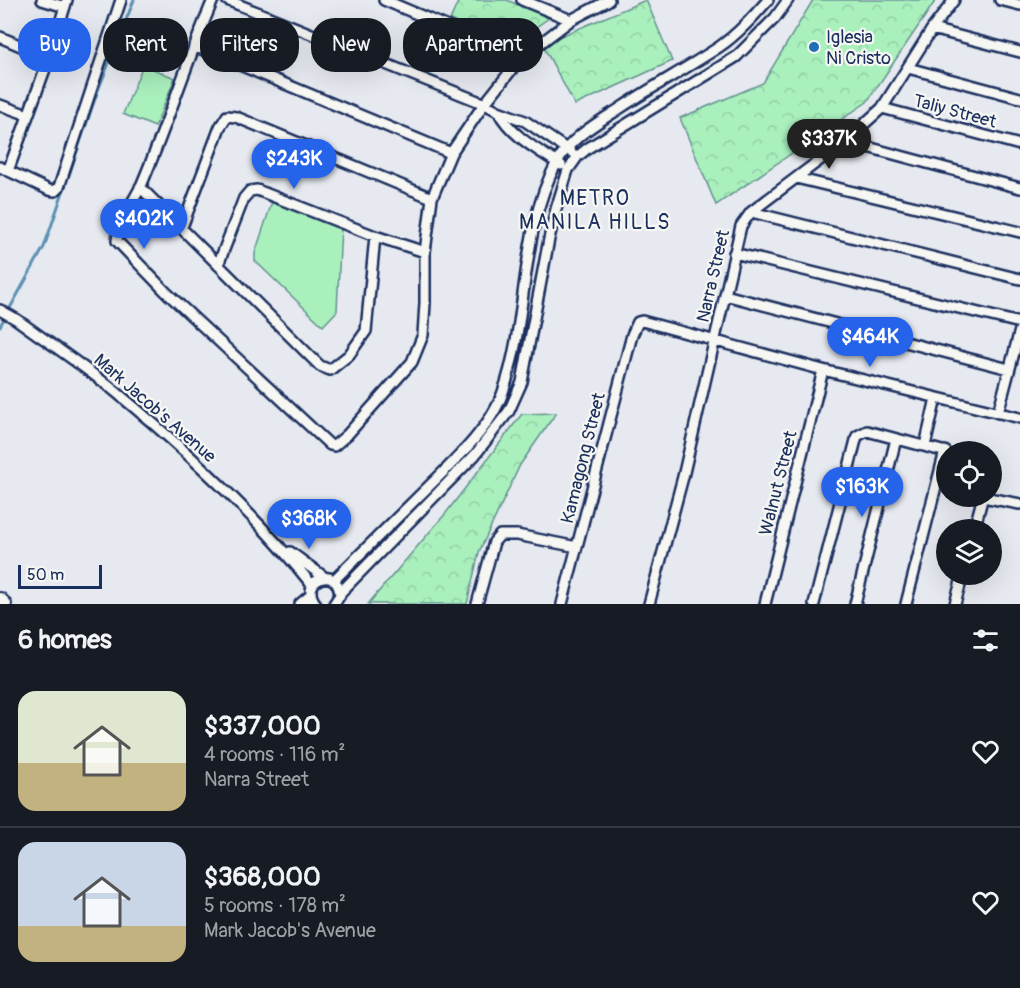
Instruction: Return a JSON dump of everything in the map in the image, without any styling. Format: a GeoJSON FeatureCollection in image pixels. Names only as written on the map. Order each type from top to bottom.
{"type":"FeatureCollection","features":[{"type":"Feature","properties":{"kind":"main road"},"geometry":{"type":"LineString","coordinates":[[0,598],[5,604]]}},
{"type":"Feature","properties":{"kind":"street"},"geometry":{"type":"LineString","coordinates":[[42,0],[66,4]]}},
{"type":"Feature","properties":{"kind":"street"},"geometry":{"type":"LineString","coordinates":[[44,72],[4,169],[55,191],[59,187],[121,0]]}},
{"type":"Feature","properties":{"kind":"street"},"geometry":{"type":"LineString","coordinates":[[213,0],[140,187],[121,225],[117,241],[166,292],[330,445],[339,444],[412,362],[423,335],[425,252],[432,198],[451,153],[510,72]]}},
{"type":"Feature","properties":{"kind":"street"},"geometry":{"type":"LineString","coordinates":[[227,0],[525,121],[578,156]]}},
{"type":"Feature","properties":{"kind":"street"},"geometry":{"type":"LineString","coordinates":[[384,0],[427,18]]}},
{"type":"Feature","properties":{"kind":"street"},"geometry":{"type":"LineString","coordinates":[[522,0],[571,20]]}},
{"type":"Feature","properties":{"kind":"street"},"geometry":{"type":"LineString","coordinates":[[543,41],[571,20],[609,0]]}},
{"type":"Feature","properties":{"kind":"street"},"geometry":{"type":"LineString","coordinates":[[329,579],[457,459],[496,409],[507,379],[521,321],[532,237],[542,199],[557,162],[567,148],[588,129],[720,46],[748,23],[768,0]]}},
{"type":"Feature","properties":{"kind":"street"},"geometry":{"type":"LineString","coordinates":[[334,604],[340,594],[475,455],[508,411],[522,382],[549,239],[568,170],[578,156],[736,57],[775,18],[788,0]]}},
{"type":"Feature","properties":{"kind":"street","name":"Narra Street"},"geometry":{"type":"LineString","coordinates":[[649,604],[683,477],[741,226],[751,212],[845,141],[882,108],[932,29],[954,0]]}},
{"type":"Feature","properties":{"kind":"street"},"geometry":{"type":"LineString","coordinates":[[1000,0],[1020,6]]}},
{"type":"Feature","properties":{"kind":"street"},"geometry":{"type":"LineString","coordinates":[[932,29],[1020,52]]}},
{"type":"Feature","properties":{"kind":"street"},"geometry":{"type":"LineString","coordinates":[[0,38],[18,45]]}},
{"type":"Feature","properties":{"kind":"street"},"geometry":{"type":"LineString","coordinates":[[194,46],[451,153]]}},
{"type":"Feature","properties":{"kind":"street"},"geometry":{"type":"LineString","coordinates":[[908,68],[1020,98]]}},
{"type":"Feature","properties":{"kind":"street"},"geometry":{"type":"LineString","coordinates":[[0,105],[28,115]]}},
{"type":"Feature","properties":{"kind":"street","name":"Taliy Street"},"geometry":{"type":"LineString","coordinates":[[882,108],[1020,145]]}},
{"type":"Feature","properties":{"kind":"street"},"geometry":{"type":"LineString","coordinates":[[498,111],[503,121],[518,136],[568,170]]}},
{"type":"Feature","properties":{"kind":"street"},"geometry":{"type":"LineString","coordinates":[[182,227],[220,127],[227,116],[236,117],[432,198]]}},
{"type":"Feature","properties":{"kind":"street"},"geometry":{"type":"LineString","coordinates":[[845,141],[1020,188]]}},
{"type":"Feature","properties":{"kind":"street"},"geometry":{"type":"LineString","coordinates":[[796,178],[1020,232]]}},
{"type":"Feature","properties":{"kind":"street"},"geometry":{"type":"LineString","coordinates":[[140,187],[320,366],[330,370],[349,355],[366,331],[375,236]]}},
{"type":"Feature","properties":{"kind":"street"},"geometry":{"type":"LineString","coordinates":[[218,265],[244,198],[250,191],[257,190],[375,236],[425,252]]}},
{"type":"Feature","properties":{"kind":"street"},"geometry":{"type":"LineString","coordinates":[[751,212],[1020,279]]}},
{"type":"Feature","properties":{"kind":"street"},"geometry":{"type":"LineString","coordinates":[[734,253],[1020,323]]}},
{"type":"Feature","properties":{"kind":"street"},"geometry":{"type":"LineString","coordinates":[[725,295],[1009,369]]}},
{"type":"Feature","properties":{"kind":"street","name":"Mark Jacob's Avenue"},"geometry":{"type":"LineString","coordinates":[[0,310],[16,319],[115,392],[198,465],[279,543],[329,579]]}},
{"type":"Feature","properties":{"kind":"street","name":"Kamagong Street"},"geometry":{"type":"LineString","coordinates":[[562,604],[632,335],[638,322],[642,321],[715,342]]}},
{"type":"Feature","properties":{"kind":"street"},"geometry":{"type":"LineString","coordinates":[[998,413],[1020,330]]}},
{"type":"Feature","properties":{"kind":"street"},"geometry":{"type":"LineString","coordinates":[[715,342],[936,399],[1020,418]]}},
{"type":"Feature","properties":{"kind":"street","name":"Walnut Street"},"geometry":{"type":"LineString","coordinates":[[765,604],[823,370]]}},
{"type":"Feature","properties":{"kind":"street"},"geometry":{"type":"LineString","coordinates":[[925,446],[936,399]]}},
{"type":"Feature","properties":{"kind":"street"},"geometry":{"type":"LineString","coordinates":[[813,604],[857,436],[867,431],[936,449]]}},
{"type":"Feature","properties":{"kind":"street"},"geometry":{"type":"LineString","coordinates":[[855,604],[896,439]]}},
{"type":"Feature","properties":{"kind":"street"},"geometry":{"type":"LineString","coordinates":[[906,604],[936,490]]}},
{"type":"Feature","properties":{"kind":"street"},"geometry":{"type":"LineString","coordinates":[[1002,501],[1020,504]]}},
{"type":"Feature","properties":{"kind":"street"},"geometry":{"type":"LineString","coordinates":[[477,604],[494,542],[500,535],[518,535],[577,547]]}},
{"type":"Feature","properties":{"kind":"street","name":"Mark Jacob's Avenue"},"geometry":{"type":"LineString","coordinates":[[279,543],[312,590],[316,604]]}},
{"type":"Feature","properties":{"kind":"street"},"geometry":{"type":"LineString","coordinates":[[300,604],[319,579],[329,579],[340,588],[340,594],[346,604]]}},
{"type":"Feature","properties":{"kind":"street"},"geometry":{"type":"LineString","coordinates":[[955,604],[960,585]]}},
{"type":"Feature","properties":{"kind":"green space"},"geometry":{"type":"Polygon","coordinates":[[[459,0],[507,0],[549,18],[543,22],[543,18],[451,18],[459,0]]]}},
{"type":"Feature","properties":{"kind":"green space"},"geometry":{"type":"Polygon","coordinates":[[[646,0],[672,61],[575,105],[543,44],[646,0]]]}},
{"type":"Feature","properties":{"kind":"green space"},"geometry":{"type":"Polygon","coordinates":[[[813,0],[936,0],[867,102],[716,205],[680,118],[763,83],[813,0]]]}},
{"type":"Feature","properties":{"kind":"green space"},"geometry":{"type":"Polygon","coordinates":[[[140,72],[160,72],[175,78],[155,127],[123,114],[140,72]]]}},
{"type":"Feature","properties":{"kind":"green space"},"geometry":{"type":"Polygon","coordinates":[[[272,202],[341,227],[337,311],[323,326],[255,261],[255,253],[272,202]]]}},
{"type":"Feature","properties":{"kind":"green space"},"geometry":{"type":"Polygon","coordinates":[[[556,413],[520,465],[479,552],[467,604],[368,604],[446,513],[522,414],[556,413]]]}},
{"type":"Feature","properties":{"kind":"waterway"},"geometry":{"type":"LineString","coordinates":[[0,326],[44,247],[97,93],[134,0]]}},
{"type":"Feature","properties":{"kind":"place","name":"Iglesia Ni Cristo"},"geometry":{"type":"Point","coordinates":[814,47]}},
{"type":"Feature","properties":{"kind":"district","name":"METRO MANILA HILLS"},"geometry":{"type":"Point","coordinates":[595,210]}}]}
